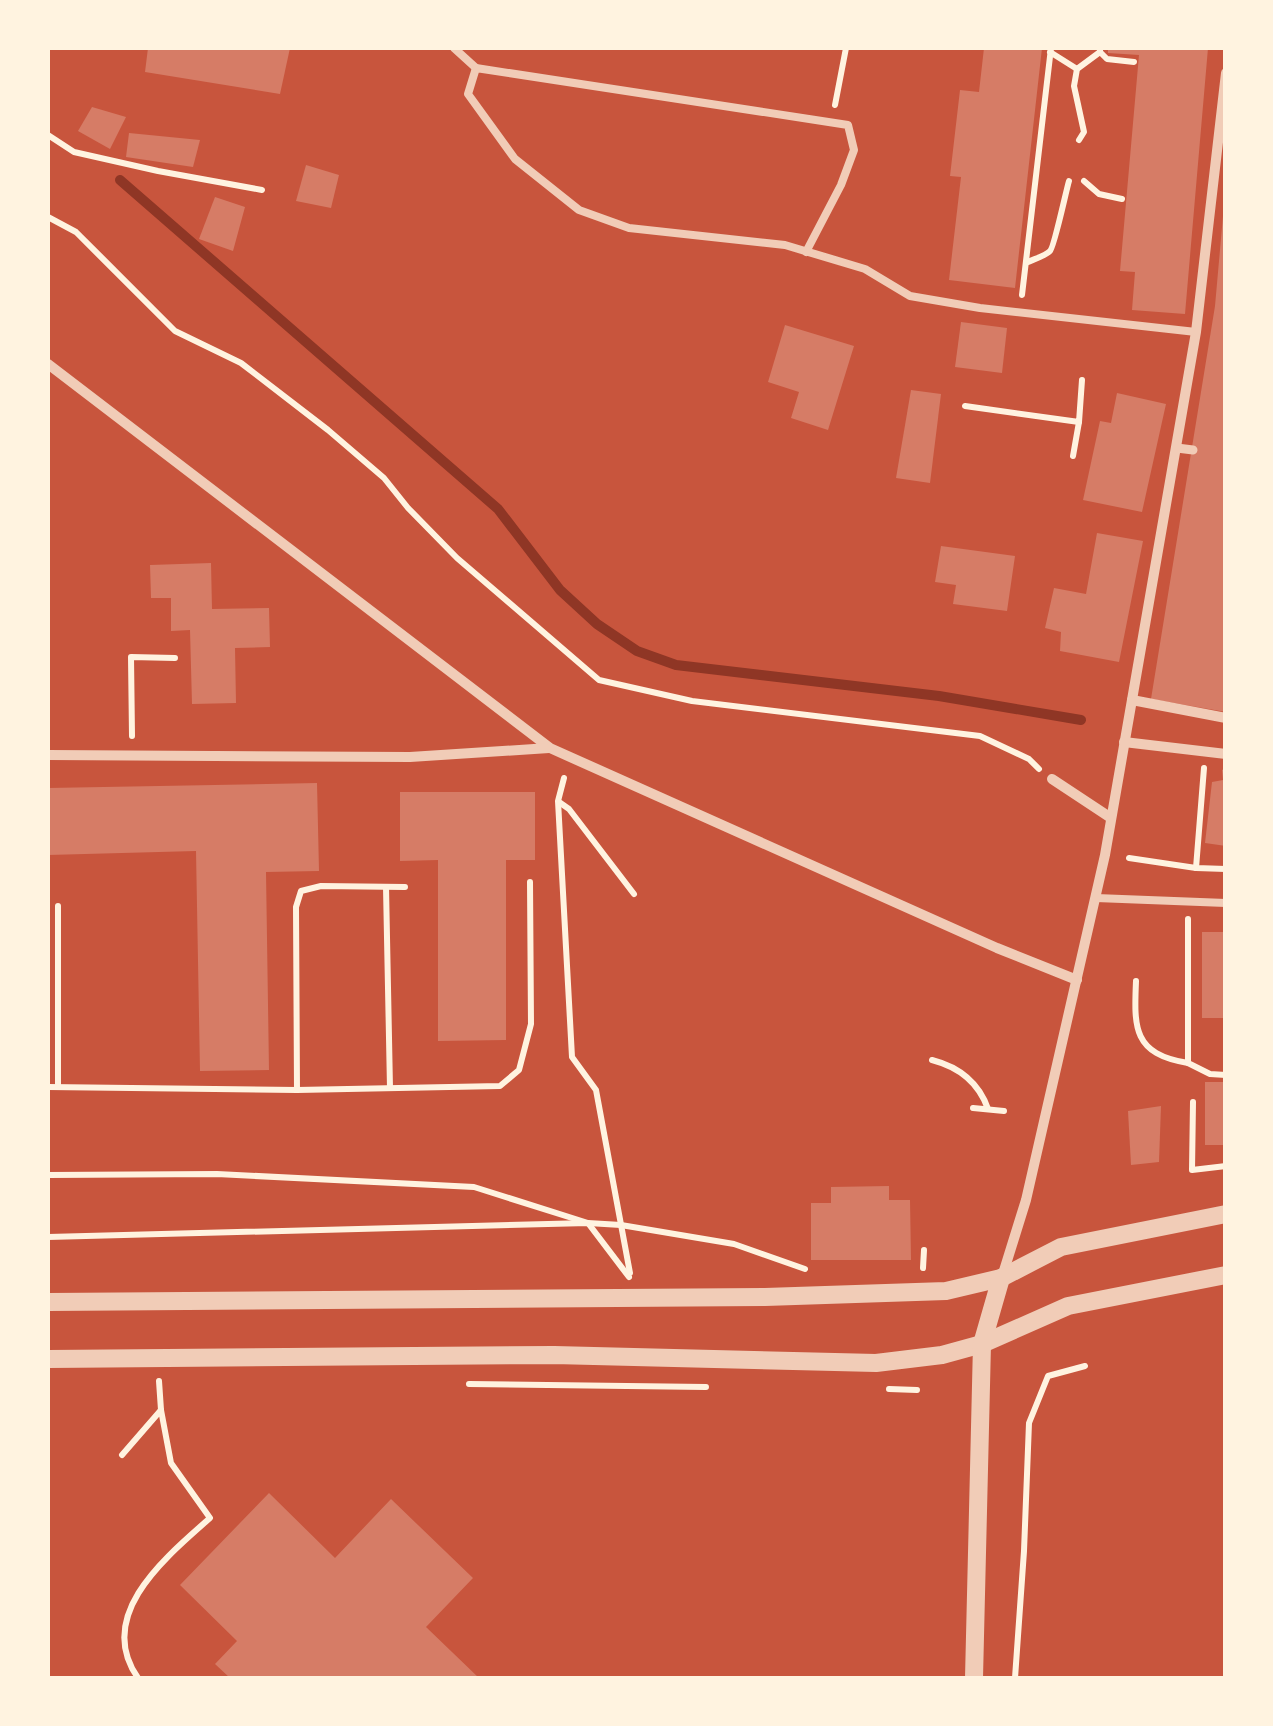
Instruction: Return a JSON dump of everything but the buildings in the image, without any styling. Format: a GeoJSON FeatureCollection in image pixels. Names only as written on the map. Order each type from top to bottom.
{"type":"FeatureCollection","features":[{"type":"Feature","properties":{"kind":"street"},"geometry":{"type":"LineString","coordinates":[[974,1678],[982,1344],[1026,1200],[1096,898],[1196,332],[1226,72]]}},
{"type":"Feature","properties":{"kind":"street"},"geometry":{"type":"LineString","coordinates":[[48,364],[550,748],[1077,980]]}},
{"type":"Feature","properties":{"kind":"street"},"geometry":{"type":"LineString","coordinates":[[1177,448],[1193,450]]}},
{"type":"Feature","properties":{"kind":"street"},"geometry":{"type":"LineString","coordinates":[[1132,700],[1226,718]]}},
{"type":"Feature","properties":{"kind":"street"},"geometry":{"type":"LineString","coordinates":[[1124,742],[1226,754]]}},
{"type":"Feature","properties":{"kind":"street"},"geometry":{"type":"LineString","coordinates":[[48,755],[410,757],[550,748]]}},
{"type":"Feature","properties":{"kind":"street"},"geometry":{"type":"LineString","coordinates":[[1052,779],[1111,818]]}},
{"type":"Feature","properties":{"kind":"street"},"geometry":{"type":"LineString","coordinates":[[48,1302],[766,1298],[946,1291],[1001,1278],[1061,1247],[1226,1214]]}},
{"type":"Feature","properties":{"kind":"street"},"geometry":{"type":"LineString","coordinates":[[48,1359],[554,1355],[876,1363],[942,1355],[982,1344],[1068,1306],[1226,1274]]}},
{"type":"Feature","properties":{"kind":"lane"},"geometry":{"type":"LineString","coordinates":[[454,48],[476,68],[848,125],[854,150],[842,185],[806,252]]}},
{"type":"Feature","properties":{"kind":"lane"},"geometry":{"type":"LineString","coordinates":[[476,68],[468,94],[516,159],[578,210],[629,228],[785,246],[865,269],[910,296],[1019,313],[1196,332]]}},
{"type":"Feature","properties":{"kind":"lane"},"geometry":{"type":"LineString","coordinates":[[1096,898],[1226,903]]}},
{"type":"Feature","properties":{"kind":"path"},"geometry":{"type":"LineString","coordinates":[[831,122],[846,48]]}},
{"type":"Feature","properties":{"kind":"path"},"geometry":{"type":"LineString","coordinates":[[1019,313],[1051,50],[1077,69]]}},
{"type":"Feature","properties":{"kind":"path"},"geometry":{"type":"LineString","coordinates":[[1078,140],[1084,132],[1074,86],[1077,69],[1100,50],[1107,59],[1134,62]]}},
{"type":"Feature","properties":{"kind":"path"},"geometry":{"type":"LineString","coordinates":[[48,135],[74,152],[262,190]]}},
{"type":"Feature","properties":{"kind":"path"},"geometry":{"type":"LineString","coordinates":[[1084,180],[1099,194],[1122,199]]}},
{"type":"Feature","properties":{"kind":"path"},"geometry":{"type":"LineString","coordinates":[[1026,262],[1050,252],[1070,181]]}},
{"type":"Feature","properties":{"kind":"path"},"geometry":{"type":"LineString","coordinates":[[48,217],[76,232],[174,332],[241,363],[328,430],[384,478],[457,558],[598,680],[692,701],[980,736],[1028,760],[1052,779]]}},
{"type":"Feature","properties":{"kind":"path"},"geometry":{"type":"LineString","coordinates":[[1073,456],[1082,380]]}},
{"type":"Feature","properties":{"kind":"path"},"geometry":{"type":"LineString","coordinates":[[965,406],[1078,422]]}},
{"type":"Feature","properties":{"kind":"path"},"geometry":{"type":"LineString","coordinates":[[132,756],[131,657],[175,658]]}},
{"type":"Feature","properties":{"kind":"path"},"geometry":{"type":"LineString","coordinates":[[1196,868],[1206,752]]}},
{"type":"Feature","properties":{"kind":"path"},"geometry":{"type":"LineString","coordinates":[[564,778],[558,801],[572,1058],[596,1090],[631,1280]]}},
{"type":"Feature","properties":{"kind":"path"},"geometry":{"type":"LineString","coordinates":[[558,801],[569,808],[634,894]]}},
{"type":"Feature","properties":{"kind":"path"},"geometry":{"type":"LineString","coordinates":[[1129,858],[1196,868],[1226,868]]}},
{"type":"Feature","properties":{"kind":"path"},"geometry":{"type":"LineString","coordinates":[[48,1087],[296,1090],[500,1086],[519,1070],[530,1024],[530,882]]}},
{"type":"Feature","properties":{"kind":"path"},"geometry":{"type":"LineString","coordinates":[[296,1090],[296,907],[301,890],[321,886],[405,887]]}},
{"type":"Feature","properties":{"kind":"path"},"geometry":{"type":"LineString","coordinates":[[386,887],[390,1088]]}},
{"type":"Feature","properties":{"kind":"path"},"geometry":{"type":"LineString","coordinates":[[1188,902],[1188,1062]]}},
{"type":"Feature","properties":{"kind":"path"},"geometry":{"type":"LineString","coordinates":[[58,906],[58,1087]]}},
{"type":"Feature","properties":{"kind":"path"},"geometry":{"type":"LineString","coordinates":[[1136,980],[1136,1027],[1144,1046],[1168,1060],[1188,1062],[1210,1074],[1226,1075]]}},
{"type":"Feature","properties":{"kind":"path"},"geometry":{"type":"LineString","coordinates":[[932,1060],[948,1064],[964,1075],[983,1094],[988,1109]]}},
{"type":"Feature","properties":{"kind":"path"},"geometry":{"type":"LineString","coordinates":[[1192,1102],[1192,1170],[1226,1166]]}},
{"type":"Feature","properties":{"kind":"path"},"geometry":{"type":"LineString","coordinates":[[973,1108],[1004,1111]]}},
{"type":"Feature","properties":{"kind":"path"},"geometry":{"type":"LineString","coordinates":[[48,1175],[218,1174],[474,1187],[588,1223],[631,1280],[651,1296]]}},
{"type":"Feature","properties":{"kind":"path"},"geometry":{"type":"LineString","coordinates":[[48,1237],[621,1224],[734,1244],[803,1269],[823,1270]]}},
{"type":"Feature","properties":{"kind":"path"},"geometry":{"type":"LineString","coordinates":[[922,1272],[933,1272]]}},
{"type":"Feature","properties":{"kind":"path"},"geometry":{"type":"LineString","coordinates":[[1014,1678],[1029,1422],[1048,1376],[1086,1366]]}},
{"type":"Feature","properties":{"kind":"path"},"geometry":{"type":"LineString","coordinates":[[141,1380],[160,1380]]}},
{"type":"Feature","properties":{"kind":"path"},"geometry":{"type":"LineString","coordinates":[[458,1384],[718,1387]]}},
{"type":"Feature","properties":{"kind":"path"},"geometry":{"type":"LineString","coordinates":[[878,1389],[917,1390]]}},
{"type":"Feature","properties":{"kind":"path"},"geometry":{"type":"LineString","coordinates":[[122,1455],[161,1410],[172,1463],[210,1518],[142,1586],[124,1618],[128,1662],[138,1678]]}},
{"type":"Feature","properties":{"kind":"waterway"},"geometry":{"type":"LineString","coordinates":[[120,180],[498,509],[560,590],[597,624],[637,651],[676,665],[939,696],[1081,720]]}}]}
